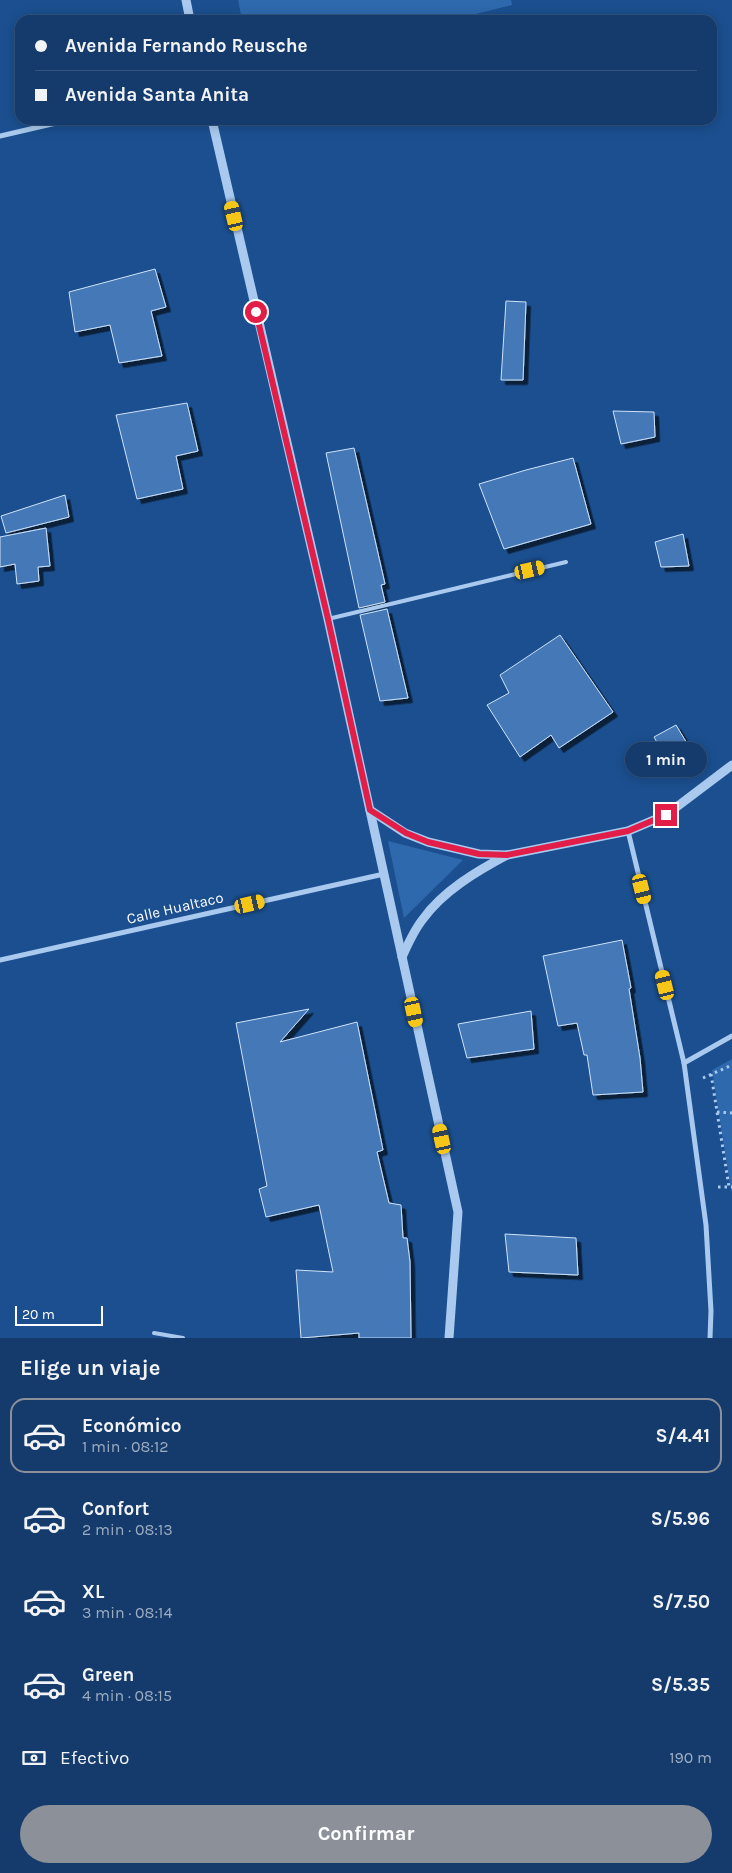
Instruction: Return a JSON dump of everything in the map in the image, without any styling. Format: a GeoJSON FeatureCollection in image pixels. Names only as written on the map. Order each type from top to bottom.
{"type":"FeatureCollection","features":[{"type":"Feature","properties":{"kind":"street"},"geometry":{"type":"LineString","coordinates":[[186,0],[189,15]]}},
{"type":"Feature","properties":{"kind":"street"},"geometry":{"type":"LineString","coordinates":[[0,136],[47,125]]}},
{"type":"Feature","properties":{"kind":"street"},"geometry":{"type":"LineString","coordinates":[[213,125],[328,619],[458,1212],[449,1338]]}},
{"type":"Feature","properties":{"kind":"street"},"geometry":{"type":"LineString","coordinates":[[370,810],[406,833],[428,842],[479,854],[507,855],[628,831],[666,815],[732,766]]}},
{"type":"Feature","properties":{"kind":"street"},"geometry":{"type":"LineString","coordinates":[[628,831],[684,1062],[706,1225],[711,1311],[710,1338]]}},
{"type":"Feature","properties":{"kind":"street"},"geometry":{"type":"LineString","coordinates":[[402,957],[411,936],[423,918],[440,899],[485,866],[507,855]]}},
{"type":"Feature","properties":{"kind":"street","name":"Calle Hualtaco"},"geometry":{"type":"LineString","coordinates":[[0,960],[384,874]]}},
{"type":"Feature","properties":{"kind":"street"},"geometry":{"type":"LineString","coordinates":[[684,1062],[732,1036]]}},
{"type":"Feature","properties":{"kind":"lane"},"geometry":{"type":"LineString","coordinates":[[328,619],[566,562]]}},
{"type":"Feature","properties":{"kind":"lane"},"geometry":{"type":"LineString","coordinates":[[154,1333],[183,1338]]}},
{"type":"Feature","properties":{"kind":"path"},"geometry":{"type":"LineString","coordinates":[[687,1086],[732,1065]]}},
{"type":"Feature","properties":{"kind":"path"},"geometry":{"type":"LineString","coordinates":[[711,1074],[729,1187]]}},
{"type":"Feature","properties":{"kind":"path"},"geometry":{"type":"LineString","coordinates":[[717,1112],[732,1113]]}},
{"type":"Feature","properties":{"kind":"shaded area"},"geometry":{"type":"Polygon","coordinates":[[[238,0],[511,0],[512,5],[471,15],[241,15],[238,0]]]}},
{"type":"Feature","properties":{"kind":"shaded area"},"geometry":{"type":"Polygon","coordinates":[[[388,841],[463,860],[404,918],[388,841]]]}},
{"type":"Feature","properties":{"kind":"shaded area"},"geometry":{"type":"Polygon","coordinates":[[[732,1059],[732,1191],[731,1191],[712,1070],[732,1059]]]}},
{"type":"Feature","properties":{"kind":"building"},"geometry":{"type":"Polygon","coordinates":[[[155,269],[166,307],[151,311],[162,356],[119,363],[110,325],[75,332],[69,292],[155,269]]]}},
{"type":"Feature","properties":{"kind":"building"},"geometry":{"type":"Polygon","coordinates":[[[506,301],[526,302],[523,380],[501,380],[506,301]]]}},
{"type":"Feature","properties":{"kind":"building"},"geometry":{"type":"Polygon","coordinates":[[[187,403],[198,451],[176,456],[183,489],[137,499],[116,415],[187,403]]]}},
{"type":"Feature","properties":{"kind":"building"},"geometry":{"type":"Polygon","coordinates":[[[613,411],[654,412],[655,437],[621,444],[613,411]]]}},
{"type":"Feature","properties":{"kind":"building"},"geometry":{"type":"Polygon","coordinates":[[[354,448],[385,584],[381,585],[385,602],[359,608],[326,453],[354,448]]]}},
{"type":"Feature","properties":{"kind":"building"},"geometry":{"type":"Polygon","coordinates":[[[573,458],[591,524],[504,549],[479,484],[573,458]]]}},
{"type":"Feature","properties":{"kind":"building"},"geometry":{"type":"Polygon","coordinates":[[[65,495],[69,517],[6,533],[1,516],[65,495]]]}},
{"type":"Feature","properties":{"kind":"building"},"geometry":{"type":"Polygon","coordinates":[[[46,528],[50,566],[38,567],[39,581],[17,584],[15,564],[0,567],[0,537],[46,528]]]}},
{"type":"Feature","properties":{"kind":"building"},"geometry":{"type":"Polygon","coordinates":[[[683,534],[689,566],[661,567],[655,542],[683,534]]]}},
{"type":"Feature","properties":{"kind":"building"},"geometry":{"type":"Polygon","coordinates":[[[387,609],[408,698],[380,701],[360,615],[387,609]]]}},
{"type":"Feature","properties":{"kind":"building"},"geometry":{"type":"Polygon","coordinates":[[[560,635],[613,712],[559,748],[551,735],[520,757],[487,705],[509,693],[500,675],[560,635]]]}},
{"type":"Feature","properties":{"kind":"building"},"geometry":{"type":"Polygon","coordinates":[[[676,725],[688,745],[664,755],[654,737],[676,725]]]}},
{"type":"Feature","properties":{"kind":"building"},"geometry":{"type":"Polygon","coordinates":[[[622,940],[631,988],[629,989],[640,1058],[643,1092],[593,1095],[587,1055],[584,1055],[577,1023],[558,1026],[543,956],[622,940]]]}},
{"type":"Feature","properties":{"kind":"building"},"geometry":{"type":"Polygon","coordinates":[[[309,1009],[280,1042],[357,1022],[383,1150],[377,1152],[389,1203],[401,1205],[403,1238],[407,1238],[410,1262],[411,1338],[359,1338],[359,1333],[301,1338],[296,1270],[333,1272],[319,1205],[266,1217],[259,1189],[267,1186],[236,1023],[309,1009]]]}},
{"type":"Feature","properties":{"kind":"building"},"geometry":{"type":"Polygon","coordinates":[[[531,1011],[534,1049],[467,1058],[458,1024],[531,1011]]]}},
{"type":"Feature","properties":{"kind":"building"},"geometry":{"type":"Polygon","coordinates":[[[505,1234],[576,1238],[578,1275],[509,1272],[505,1234]]]}},
{"type":"Feature","properties":{"kind":"route"},"geometry":{"type":"LineString","coordinates":[[256,312],[328,619],[370,810],[406,833],[428,842],[479,854],[507,855],[628,831],[666,815]]}}]}
